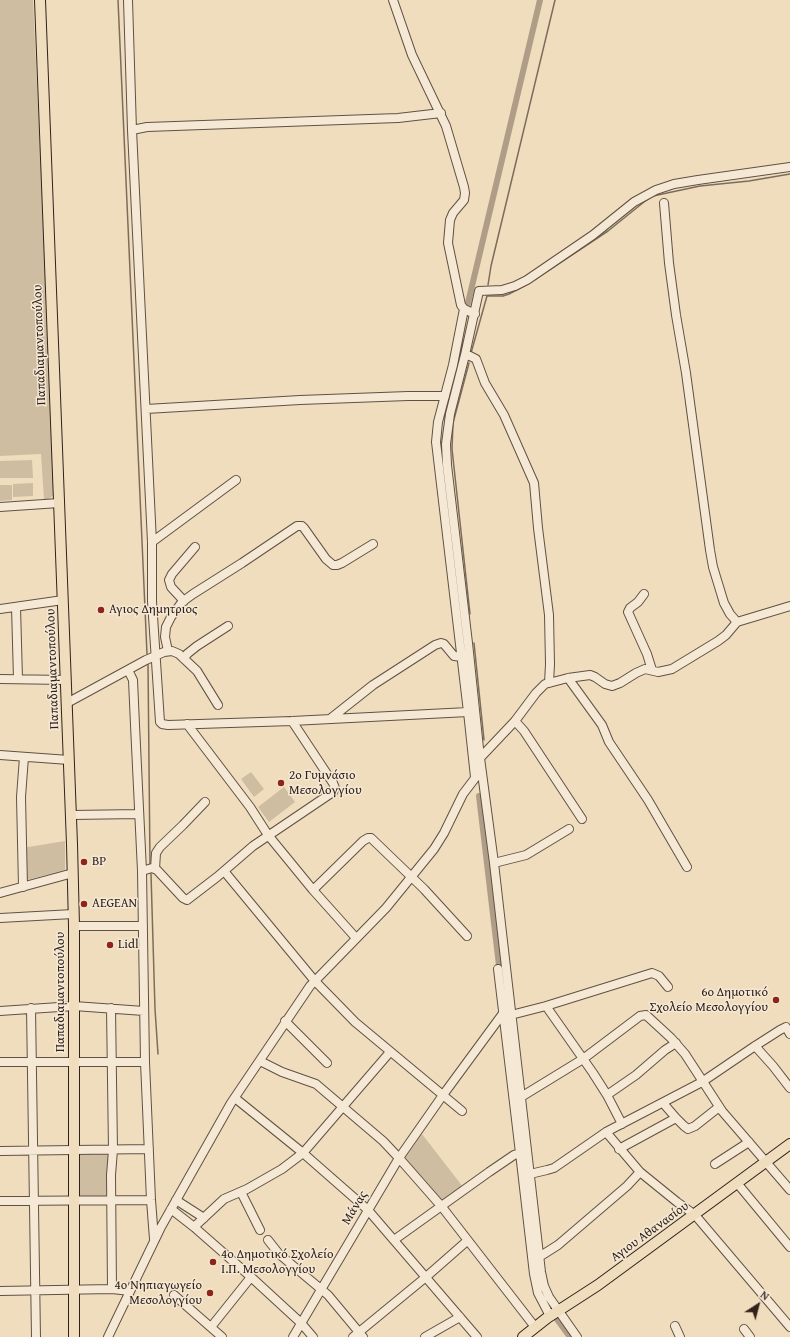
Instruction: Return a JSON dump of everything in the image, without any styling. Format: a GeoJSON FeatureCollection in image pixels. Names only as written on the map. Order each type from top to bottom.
{"type":"FeatureCollection","features":[{"type":"Feature","properties":{"kind":"main road","name":"Παπαδιαμαντοπούλου"},"geometry":{"type":"LineString","coordinates":[[40,0],[73,873],[74,1337]]}},
{"type":"Feature","properties":{"kind":"main road","name":"Αγιου Αθανασίου"},"geometry":{"type":"LineString","coordinates":[[523,1337],[535,1327],[598,1285],[695,1215],[790,1144]]}},
{"type":"Feature","properties":{"kind":"street"},"geometry":{"type":"LineString","coordinates":[[128,0],[132,130],[152,542],[152,601],[158,716],[160,722],[166,725],[292,721],[468,712]]}},
{"type":"Feature","properties":{"kind":"street"},"geometry":{"type":"LineString","coordinates":[[393,0],[412,55],[441,113],[450,139],[465,194],[464,200],[450,220],[448,243],[460,304],[464,309],[475,314]]}},
{"type":"Feature","properties":{"kind":"street"},"geometry":{"type":"LineString","coordinates":[[132,130],[147,127],[398,118],[441,113]]}},
{"type":"Feature","properties":{"kind":"street"},"geometry":{"type":"LineString","coordinates":[[577,1337],[554,1314],[538,1293],[534,1274],[520,1153],[494,863],[480,758],[446,455],[448,425],[475,314],[479,290],[502,290],[515,286],[526,280],[593,235],[634,202],[656,190],[674,184],[790,166]]}},
{"type":"Feature","properties":{"kind":"street"},"geometry":{"type":"LineString","coordinates":[[664,202],[669,263],[686,373],[710,550],[713,567],[724,603],[730,614],[737,622]]}},
{"type":"Feature","properties":{"kind":"street"},"geometry":{"type":"LineString","coordinates":[[464,309],[437,429],[437,452],[475,777]]}},
{"type":"Feature","properties":{"kind":"street"},"geometry":{"type":"LineString","coordinates":[[465,355],[472,356],[476,359],[485,383],[506,418],[534,483],[550,618],[549,683]]}},
{"type":"Feature","properties":{"kind":"street"},"geometry":{"type":"LineString","coordinates":[[146,409],[300,400],[445,396]]}},
{"type":"Feature","properties":{"kind":"street"},"geometry":{"type":"LineString","coordinates":[[152,542],[236,480]]}},
{"type":"Feature","properties":{"kind":"street"},"geometry":{"type":"LineString","coordinates":[[0,507],[59,503]]}},
{"type":"Feature","properties":{"kind":"street"},"geometry":{"type":"LineString","coordinates":[[168,652],[165,637],[167,625],[177,608],[184,600],[297,526],[302,526],[304,528],[326,559],[333,565],[342,563],[373,544]]}},
{"type":"Feature","properties":{"kind":"street"},"geometry":{"type":"LineString","coordinates":[[184,600],[171,587],[168,580],[195,547]]}},
{"type":"Feature","properties":{"kind":"street"},"geometry":{"type":"LineString","coordinates":[[644,594],[628,612],[647,654],[652,670]]}},
{"type":"Feature","properties":{"kind":"street"},"geometry":{"type":"LineString","coordinates":[[0,609],[63,600]]}},
{"type":"Feature","properties":{"kind":"street"},"geometry":{"type":"LineString","coordinates":[[480,758],[515,721],[542,686],[568,678],[590,676],[595,677],[606,685],[612,686],[642,670],[648,669],[663,672],[681,665],[718,642],[737,622],[790,606]]}},
{"type":"Feature","properties":{"kind":"street"},"geometry":{"type":"LineString","coordinates":[[16,607],[18,679]]}},
{"type":"Feature","properties":{"kind":"street"},"geometry":{"type":"LineString","coordinates":[[184,659],[187,654],[197,646],[228,626]]}},
{"type":"Feature","properties":{"kind":"street"},"geometry":{"type":"LineString","coordinates":[[330,719],[373,685],[435,645],[440,643],[444,644],[454,656],[462,657]]}},
{"type":"Feature","properties":{"kind":"street"},"geometry":{"type":"LineString","coordinates":[[67,702],[146,660],[164,652],[175,652],[200,673],[218,705]]}},
{"type":"Feature","properties":{"kind":"street"},"geometry":{"type":"LineString","coordinates":[[128,670],[133,680],[134,689],[142,871],[144,1011],[149,1149],[154,1240]]}},
{"type":"Feature","properties":{"kind":"street"},"geometry":{"type":"LineString","coordinates":[[568,678],[602,725],[609,742],[648,800],[687,867]]}},
{"type":"Feature","properties":{"kind":"street"},"geometry":{"type":"LineString","coordinates":[[0,679],[66,680]]}},
{"type":"Feature","properties":{"kind":"street"},"geometry":{"type":"LineString","coordinates":[[204,802],[156,853],[155,869],[182,898],[187,900],[224,871],[252,846],[332,793],[335,788],[292,721]]}},
{"type":"Feature","properties":{"kind":"street"},"geometry":{"type":"LineString","coordinates":[[515,721],[524,731],[582,818]]}},
{"type":"Feature","properties":{"kind":"street"},"geometry":{"type":"LineString","coordinates":[[187,724],[250,807],[268,835],[313,890],[356,938]]}},
{"type":"Feature","properties":{"kind":"street"},"geometry":{"type":"LineString","coordinates":[[0,755],[69,760]]}},
{"type":"Feature","properties":{"kind":"street"},"geometry":{"type":"LineString","coordinates":[[23,886],[21,797],[24,757]]}},
{"type":"Feature","properties":{"kind":"street"},"geometry":{"type":"LineString","coordinates":[[111,1336],[154,1240],[235,1098],[314,980],[382,912],[412,878],[439,842],[459,801],[475,777],[482,771]]}},
{"type":"Feature","properties":{"kind":"street"},"geometry":{"type":"LineString","coordinates":[[71,815],[139,814]]}},
{"type":"Feature","properties":{"kind":"street"},"geometry":{"type":"LineString","coordinates":[[494,863],[526,855],[569,829]]}},
{"type":"Feature","properties":{"kind":"street"},"geometry":{"type":"LineString","coordinates":[[313,890],[363,841],[369,838],[376,842],[424,889],[467,936]]}},
{"type":"Feature","properties":{"kind":"street"},"geometry":{"type":"LineString","coordinates":[[142,871],[155,869]]}},
{"type":"Feature","properties":{"kind":"street"},"geometry":{"type":"LineString","coordinates":[[224,871],[314,980],[361,1028],[462,1111]]}},
{"type":"Feature","properties":{"kind":"street"},"geometry":{"type":"LineString","coordinates":[[0,893],[73,873]]}},
{"type":"Feature","properties":{"kind":"street"},"geometry":{"type":"LineString","coordinates":[[0,918],[73,914]]}},
{"type":"Feature","properties":{"kind":"street"},"geometry":{"type":"LineString","coordinates":[[74,926],[143,926]]}},
{"type":"Feature","properties":{"kind":"street"},"geometry":{"type":"LineString","coordinates":[[498,969],[521,1097],[539,1257],[544,1286],[554,1314]]}},
{"type":"Feature","properties":{"kind":"street"},"geometry":{"type":"LineString","coordinates":[[507,1014],[546,1006],[652,973],[659,976],[668,987]]}},
{"type":"Feature","properties":{"kind":"street"},"geometry":{"type":"LineString","coordinates":[[0,1011],[74,1006],[144,1011]]}},
{"type":"Feature","properties":{"kind":"street"},"geometry":{"type":"LineString","coordinates":[[546,1006],[607,1095],[622,1124]]}},
{"type":"Feature","properties":{"kind":"street"},"geometry":{"type":"LineString","coordinates":[[31,1008],[36,1337]]}},
{"type":"Feature","properties":{"kind":"street"},"geometry":{"type":"LineString","coordinates":[[111,1008],[113,1150],[111,1175],[112,1289]]}},
{"type":"Feature","properties":{"kind":"street","name":"Μάνας"},"geometry":{"type":"LineString","coordinates":[[293,1337],[399,1158],[443,1095],[507,1014]]}},
{"type":"Feature","properties":{"kind":"street"},"geometry":{"type":"LineString","coordinates":[[521,1097],[583,1059],[643,1015],[648,1016],[676,1043],[687,1057],[719,1107],[790,1190]]}},
{"type":"Feature","properties":{"kind":"street"},"geometry":{"type":"LineString","coordinates":[[286,1021],[327,1063]]}},
{"type":"Feature","properties":{"kind":"street"},"geometry":{"type":"LineString","coordinates":[[530,1174],[552,1169],[606,1132],[702,1082],[786,1027],[790,1034]]}},
{"type":"Feature","properties":{"kind":"street"},"geometry":{"type":"LineString","coordinates":[[607,1095],[636,1075],[665,1050],[676,1043]]}},
{"type":"Feature","properties":{"kind":"street"},"geometry":{"type":"LineString","coordinates":[[755,1046],[790,1088]]}},
{"type":"Feature","properties":{"kind":"street"},"geometry":{"type":"LineString","coordinates":[[194,1227],[221,1201],[241,1192],[282,1169],[303,1153],[390,1052]]}},
{"type":"Feature","properties":{"kind":"street"},"geometry":{"type":"LineString","coordinates":[[260,1061],[282,1072],[316,1084],[373,1132],[399,1158],[442,1207],[535,1327]]}},
{"type":"Feature","properties":{"kind":"street"},"geometry":{"type":"LineString","coordinates":[[0,1062],[146,1062]]}},
{"type":"Feature","properties":{"kind":"street"},"geometry":{"type":"LineString","coordinates":[[235,1098],[303,1153],[368,1210],[477,1337]]}},
{"type":"Feature","properties":{"kind":"street"},"geometry":{"type":"LineString","coordinates":[[663,1103],[686,1128],[690,1128],[719,1107]]}},
{"type":"Feature","properties":{"kind":"street"},"geometry":{"type":"LineString","coordinates":[[619,1149],[676,1118]]}},
{"type":"Feature","properties":{"kind":"street"},"geometry":{"type":"LineString","coordinates":[[606,1132],[640,1172],[695,1215],[789,1323]]}},
{"type":"Feature","properties":{"kind":"street"},"geometry":{"type":"LineString","coordinates":[[715,1164],[749,1142]]}},
{"type":"Feature","properties":{"kind":"street"},"geometry":{"type":"LineString","coordinates":[[0,1151],[149,1149]]}},
{"type":"Feature","properties":{"kind":"street"},"geometry":{"type":"LineString","coordinates":[[394,1240],[489,1172],[514,1155],[520,1153]]}},
{"type":"Feature","properties":{"kind":"street"},"geometry":{"type":"LineString","coordinates":[[539,1257],[558,1245],[627,1186],[640,1172]]}},
{"type":"Feature","properties":{"kind":"street"},"geometry":{"type":"LineString","coordinates":[[737,1183],[790,1247]]}},
{"type":"Feature","properties":{"kind":"street"},"geometry":{"type":"LineString","coordinates":[[241,1192],[260,1230]]}},
{"type":"Feature","properties":{"kind":"street"},"geometry":{"type":"LineString","coordinates":[[0,1201],[151,1200]]}},
{"type":"Feature","properties":{"kind":"street"},"geometry":{"type":"LineString","coordinates":[[176,1200],[204,1218]]}},
{"type":"Feature","properties":{"kind":"street"},"geometry":{"type":"LineString","coordinates":[[171,1209],[251,1277],[301,1323],[313,1337]]}},
{"type":"Feature","properties":{"kind":"street"},"geometry":{"type":"LineString","coordinates":[[268,1240],[279,1254],[330,1297],[358,1335],[467,1241]]}},
{"type":"Feature","properties":{"kind":"street"},"geometry":{"type":"LineString","coordinates":[[211,1327],[251,1277]]}},
{"type":"Feature","properties":{"kind":"street"},"geometry":{"type":"LineString","coordinates":[[0,1291],[112,1289],[130,1291]]}},
{"type":"Feature","properties":{"kind":"street"},"geometry":{"type":"LineString","coordinates":[[174,1295],[222,1337]]}},
{"type":"Feature","properties":{"kind":"street"},"geometry":{"type":"LineString","coordinates":[[425,1337],[460,1317]]}},
{"type":"Feature","properties":{"kind":"street"},"geometry":{"type":"LineString","coordinates":[[675,1326],[680,1337]]}},
{"type":"Feature","properties":{"kind":"street"},"geometry":{"type":"LineString","coordinates":[[744,1329],[750,1337]]}},
{"type":"Feature","properties":{"kind":"shaded area"},"geometry":{"type":"Polygon","coordinates":[[[0,0],[33,0],[56,493],[49,499],[44,500],[41,454],[0,456],[0,0]]]}},
{"type":"Feature","properties":{"kind":"shaded area"},"geometry":{"type":"Polygon","coordinates":[[[32,460],[33,478],[0,478],[0,461],[32,460]]]}},
{"type":"Feature","properties":{"kind":"shaded area"},"geometry":{"type":"Polygon","coordinates":[[[33,483],[33,496],[13,497],[13,484],[33,483]]]}},
{"type":"Feature","properties":{"kind":"shaded area"},"geometry":{"type":"Polygon","coordinates":[[[0,485],[12,485],[12,500],[0,501],[0,485]]]}},
{"type":"Feature","properties":{"kind":"shaded area"},"geometry":{"type":"Polygon","coordinates":[[[251,772],[264,789],[254,797],[241,779],[251,772]]]}},
{"type":"Feature","properties":{"kind":"shaded area"},"geometry":{"type":"Polygon","coordinates":[[[284,787],[295,802],[269,822],[258,807],[284,787]]]}},
{"type":"Feature","properties":{"kind":"shaded area"},"geometry":{"type":"Polygon","coordinates":[[[65,841],[65,870],[23,881],[22,848],[65,841]]]}},
{"type":"Feature","properties":{"kind":"shaded area"},"geometry":{"type":"Polygon","coordinates":[[[422,1134],[463,1187],[441,1203],[405,1158],[422,1134]]]}},
{"type":"Feature","properties":{"kind":"shaded area"},"geometry":{"type":"Polygon","coordinates":[[[80,1154],[108,1154],[108,1196],[80,1196],[80,1154]]]}},
{"type":"Feature","properties":{"kind":"waterway"},"geometry":{"type":"LineString","coordinates":[[118,0],[147,654]]}},
{"type":"Feature","properties":{"kind":"waterway"},"geometry":{"type":"LineString","coordinates":[[467,307],[540,0]]}},
{"type":"Feature","properties":{"kind":"waterway"},"geometry":{"type":"LineString","coordinates":[[488,285],[491,266],[555,0]]}},
{"type":"Feature","properties":{"kind":"waterway"},"geometry":{"type":"LineString","coordinates":[[534,280],[608,231],[653,196],[700,186],[749,181],[790,174]]}},
{"type":"Feature","properties":{"kind":"waterway"},"geometry":{"type":"LineString","coordinates":[[471,353],[487,296],[503,296],[528,284]]}},
{"type":"Feature","properties":{"kind":"waterway"},"geometry":{"type":"LineString","coordinates":[[469,363],[453,423],[452,449],[470,614]]}},
{"type":"Feature","properties":{"kind":"waterway"},"geometry":{"type":"LineString","coordinates":[[474,643],[484,740]]}},
{"type":"Feature","properties":{"kind":"waterway"},"geometry":{"type":"LineString","coordinates":[[148,664],[150,864]]}},
{"type":"Feature","properties":{"kind":"waterway"},"geometry":{"type":"LineString","coordinates":[[479,796],[500,974]]}},
{"type":"Feature","properties":{"kind":"waterway"},"geometry":{"type":"LineString","coordinates":[[151,874],[155,1009],[158,1054]]}},
{"type":"Feature","properties":{"kind":"waterway"},"geometry":{"type":"LineString","coordinates":[[556,1318],[570,1337]]}},
{"type":"Feature","properties":{"kind":"place","name":"Αγιος Δημητριος"},"geometry":{"type":"Point","coordinates":[101,610]}},
{"type":"Feature","properties":{"kind":"place","name":"2ο Γυμνάσιο Μεσολογγίου"},"geometry":{"type":"Point","coordinates":[281,783]}},
{"type":"Feature","properties":{"kind":"place","name":"BP"},"geometry":{"type":"Point","coordinates":[84,862]}},
{"type":"Feature","properties":{"kind":"place","name":"AEGEAN"},"geometry":{"type":"Point","coordinates":[84,904]}},
{"type":"Feature","properties":{"kind":"place","name":"Lidl"},"geometry":{"type":"Point","coordinates":[110,945]}},
{"type":"Feature","properties":{"kind":"place","name":"6ο Δημοτικό Σχολείο Μεσολογγίου"},"geometry":{"type":"Point","coordinates":[776,1000]}},
{"type":"Feature","properties":{"kind":"place","name":"4ο Δημοτικό Σχολείο Ι.Π. Μεσολογγίου"},"geometry":{"type":"Point","coordinates":[213,1262]}},
{"type":"Feature","properties":{"kind":"place","name":"4ο Νηπιαγωγείο Μεσολογγίου"},"geometry":{"type":"Point","coordinates":[210,1293]}}]}
